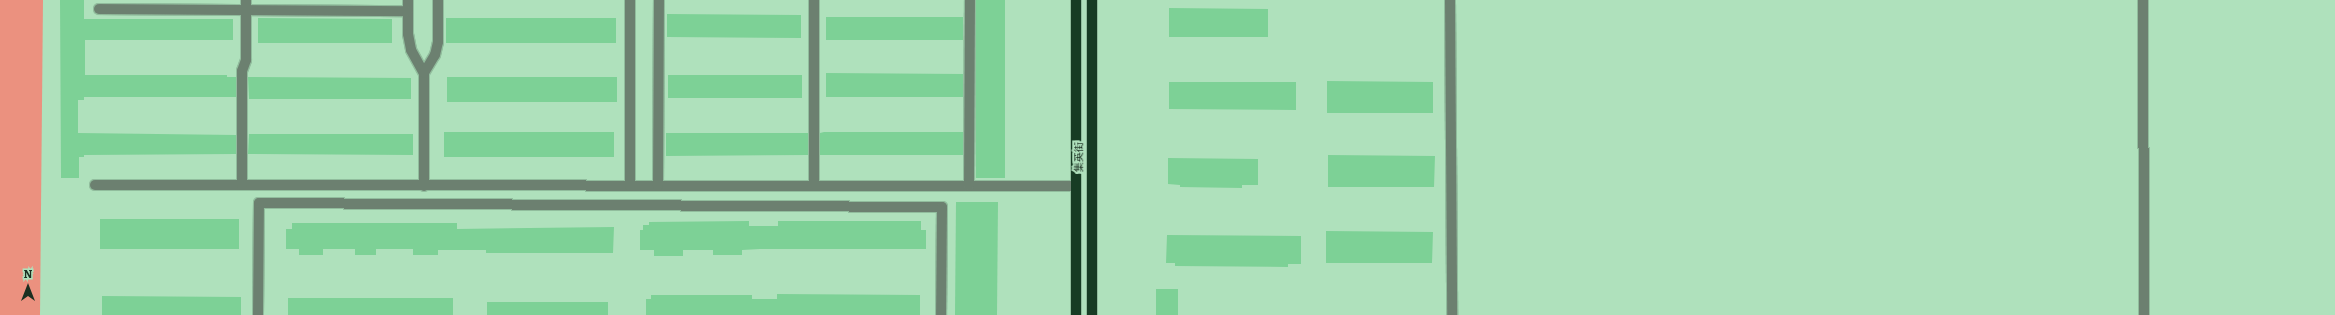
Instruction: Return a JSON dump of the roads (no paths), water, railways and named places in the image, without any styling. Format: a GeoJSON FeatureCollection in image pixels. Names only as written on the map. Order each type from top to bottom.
{"type":"FeatureCollection","features":[{"type":"Feature","properties":{"kind":"main road","name":"集英街"},"geometry":{"type":"LineString","coordinates":[[1076,0],[1076,315]]}},
{"type":"Feature","properties":{"kind":"main road","name":"集英街"},"geometry":{"type":"LineString","coordinates":[[1092,0],[1092,315]]}},
{"type":"Feature","properties":{"kind":"lane"},"geometry":{"type":"LineString","coordinates":[[408,0],[408,34],[411,50],[424,73],[424,186]]}},
{"type":"Feature","properties":{"kind":"lane"},"geometry":{"type":"LineString","coordinates":[[424,73],[435,55],[438,42],[438,0]]}},
{"type":"Feature","properties":{"kind":"lane"},"geometry":{"type":"LineString","coordinates":[[630,0],[630,186]]}},
{"type":"Feature","properties":{"kind":"lane"},"geometry":{"type":"LineString","coordinates":[[658,186],[659,0]]}},
{"type":"Feature","properties":{"kind":"lane"},"geometry":{"type":"LineString","coordinates":[[814,0],[814,186]]}},
{"type":"Feature","properties":{"kind":"lane"},"geometry":{"type":"LineString","coordinates":[[969,186],[970,0]]}},
{"type":"Feature","properties":{"kind":"lane"},"geometry":{"type":"LineString","coordinates":[[1450,0],[1452,315]]}},
{"type":"Feature","properties":{"kind":"lane"},"geometry":{"type":"LineString","coordinates":[[2142,0],[2144,315]]}},
{"type":"Feature","properties":{"kind":"lane"},"geometry":{"type":"LineString","coordinates":[[99,9],[246,5],[408,11]]}},
{"type":"Feature","properties":{"kind":"lane"},"geometry":{"type":"LineString","coordinates":[[242,185],[242,71],[246,60],[246,5]]}},
{"type":"Feature","properties":{"kind":"lane"},"geometry":{"type":"LineString","coordinates":[[95,185],[1076,186]]}},
{"type":"Feature","properties":{"kind":"lane"},"geometry":{"type":"LineString","coordinates":[[258,315],[258,204],[266,204],[942,207],[941,315]]}}]}
